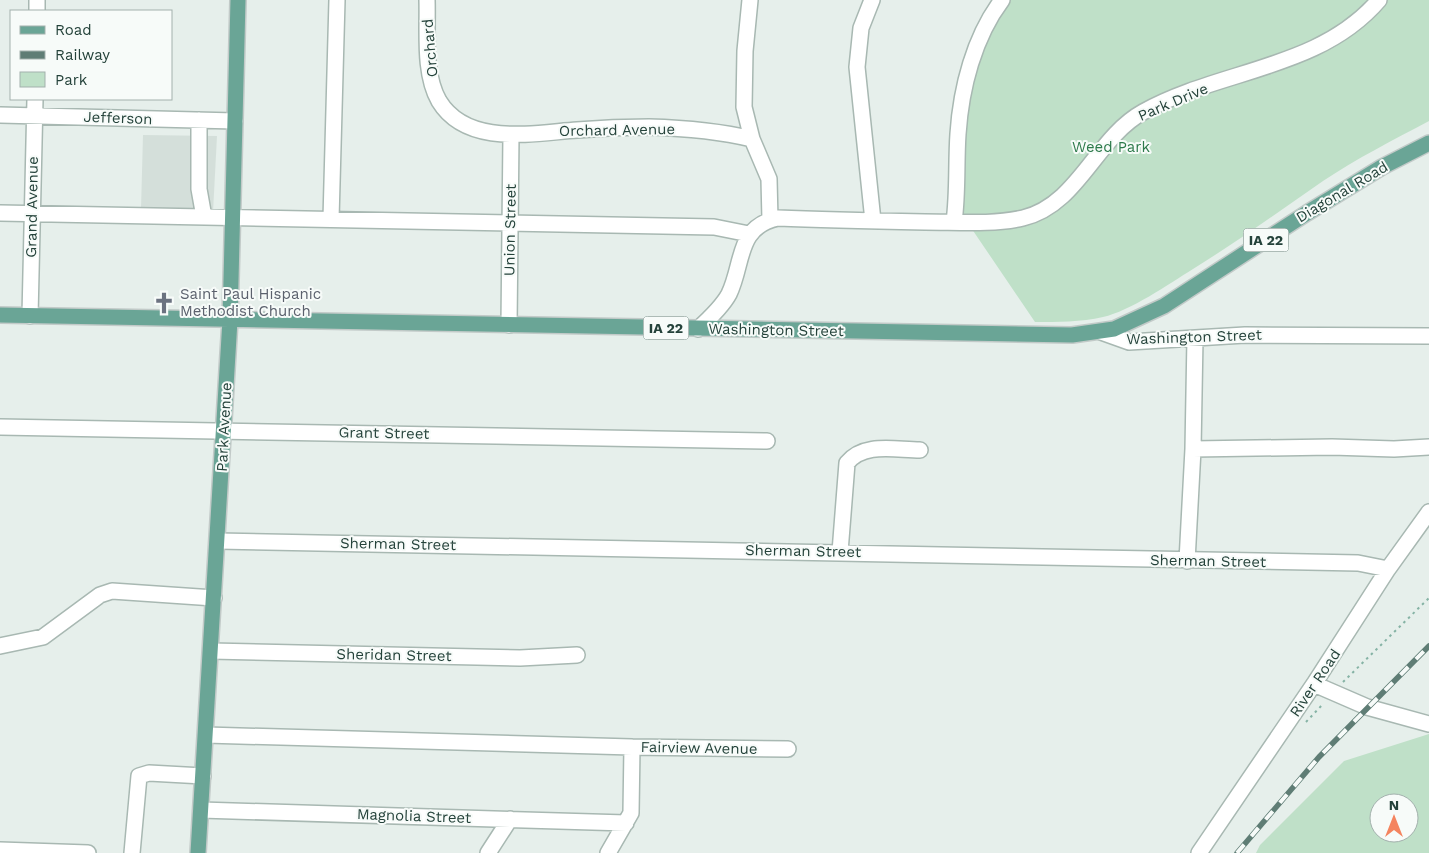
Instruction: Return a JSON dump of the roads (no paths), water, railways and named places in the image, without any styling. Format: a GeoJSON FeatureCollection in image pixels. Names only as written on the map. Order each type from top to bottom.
{"type":"FeatureCollection","features":[{"type":"Feature","properties":{"kind":"main road","name":"Park Avenue"},"geometry":{"type":"LineString","coordinates":[[198,853],[230,320],[238,0]]}},
{"type":"Feature","properties":{"kind":"main road","name":"Diagonal Road"},"geometry":{"type":"LineString","coordinates":[[1101,332],[1142,318],[1164,306],[1306,213],[1382,167],[1429,143]]}},
{"type":"Feature","properties":{"kind":"main road","name":"Washington Street"},"geometry":{"type":"LineString","coordinates":[[0,315],[1072,335],[1101,332]]}},
{"type":"Feature","properties":{"kind":"street"},"geometry":{"type":"LineString","coordinates":[[331,219],[337,0]]}},
{"type":"Feature","properties":{"kind":"street","name":"Orchard"},"geometry":{"type":"LineString","coordinates":[[427,0],[430,74],[438,100],[453,118],[464,124],[477,129],[512,135]]}},
{"type":"Feature","properties":{"kind":"street"},"geometry":{"type":"LineString","coordinates":[[698,329],[728,296],[744,243],[749,234],[770,220],[768,179],[752,139],[743,91],[750,0]]}},
{"type":"Feature","properties":{"kind":"street"},"geometry":{"type":"LineString","coordinates":[[872,0],[861,28],[857,67],[873,221]]}},
{"type":"Feature","properties":{"kind":"street"},"geometry":{"type":"LineString","coordinates":[[954,222],[958,132],[967,80],[986,27],[1002,0]]}},
{"type":"Feature","properties":{"kind":"street","name":"Park Drive"},"geometry":{"type":"LineString","coordinates":[[770,220],[954,222],[1005,221],[1034,215],[1065,194],[1116,132],[1131,120],[1168,101],[1288,59],[1324,43],[1357,23],[1379,0]]}},
{"type":"Feature","properties":{"kind":"street","name":"Grand Avenue"},"geometry":{"type":"LineString","coordinates":[[30,316],[35,100]]}},
{"type":"Feature","properties":{"kind":"street","name":"Jefferson"},"geometry":{"type":"LineString","coordinates":[[0,115],[235,121]]}},
{"type":"Feature","properties":{"kind":"street"},"geometry":{"type":"LineString","coordinates":[[198,120],[199,189],[204,217]]}},
{"type":"Feature","properties":{"kind":"street","name":"Orchard Avenue"},"geometry":{"type":"LineString","coordinates":[[512,135],[650,127],[692,130],[752,139]]}},
{"type":"Feature","properties":{"kind":"street","name":"Union Street"},"geometry":{"type":"LineString","coordinates":[[509,325],[512,135]]}},
{"type":"Feature","properties":{"kind":"street"},"geometry":{"type":"LineString","coordinates":[[0,213],[714,227],[749,234]]}},
{"type":"Feature","properties":{"kind":"street","name":"Washington Street"},"geometry":{"type":"LineString","coordinates":[[1101,332],[1129,342],[1246,335],[1429,336]]}},
{"type":"Feature","properties":{"kind":"street"},"geometry":{"type":"LineString","coordinates":[[1187,561],[1193,449],[1195,338]]}},
{"type":"Feature","properties":{"kind":"street","name":"Grant Street"},"geometry":{"type":"LineString","coordinates":[[0,427],[768,440]]}},
{"type":"Feature","properties":{"kind":"street"},"geometry":{"type":"LineString","coordinates":[[1193,449],[1332,447],[1394,449],[1429,447]]}},
{"type":"Feature","properties":{"kind":"street"},"geometry":{"type":"LineString","coordinates":[[840,552],[847,463],[859,452],[868,449],[920,450]]}},
{"type":"Feature","properties":{"kind":"street","name":"River Road"},"geometry":{"type":"LineString","coordinates":[[1199,853],[1314,684],[1388,569],[1429,512]]}},
{"type":"Feature","properties":{"kind":"street","name":"Sherman Street"},"geometry":{"type":"LineString","coordinates":[[218,540],[1358,563],[1388,569]]}},
{"type":"Feature","properties":{"kind":"street"},"geometry":{"type":"LineString","coordinates":[[0,646],[43,636],[100,595],[112,591],[214,598]]}},
{"type":"Feature","properties":{"kind":"street","name":"Sheridan Street"},"geometry":{"type":"LineString","coordinates":[[211,651],[520,658],[577,655]]}},
{"type":"Feature","properties":{"kind":"street"},"geometry":{"type":"LineString","coordinates":[[1314,684],[1367,707],[1429,724]]}},
{"type":"Feature","properties":{"kind":"street"},"geometry":{"type":"LineString","coordinates":[[206,735],[632,747]]}},
{"type":"Feature","properties":{"kind":"street","name":"Fairview Avenue"},"geometry":{"type":"LineString","coordinates":[[608,853],[626,823],[632,807],[632,747],[788,749]]}},
{"type":"Feature","properties":{"kind":"street"},"geometry":{"type":"LineString","coordinates":[[132,853],[139,776],[149,773],[203,776]]}},
{"type":"Feature","properties":{"kind":"street","name":"Magnolia Street"},"geometry":{"type":"LineString","coordinates":[[201,810],[626,823]]}},
{"type":"Feature","properties":{"kind":"street"},"geometry":{"type":"LineString","coordinates":[[488,853],[510,818]]}},
{"type":"Feature","properties":{"kind":"street"},"geometry":{"type":"LineString","coordinates":[[0,850],[88,853]]}},
{"type":"Feature","properties":{"kind":"railway"},"geometry":{"type":"LineString","coordinates":[[1237,853],[1319,757],[1429,646]]}},
{"type":"Feature","properties":{"kind":"place","name":"Saint Paul Hispanic Methodist Church"},"geometry":{"type":"Point","coordinates":[164,303]}},
{"type":"Feature","properties":{"kind":"park label","name":"Weed Park"},"geometry":{"type":"Point","coordinates":[1111,147]}}]}
